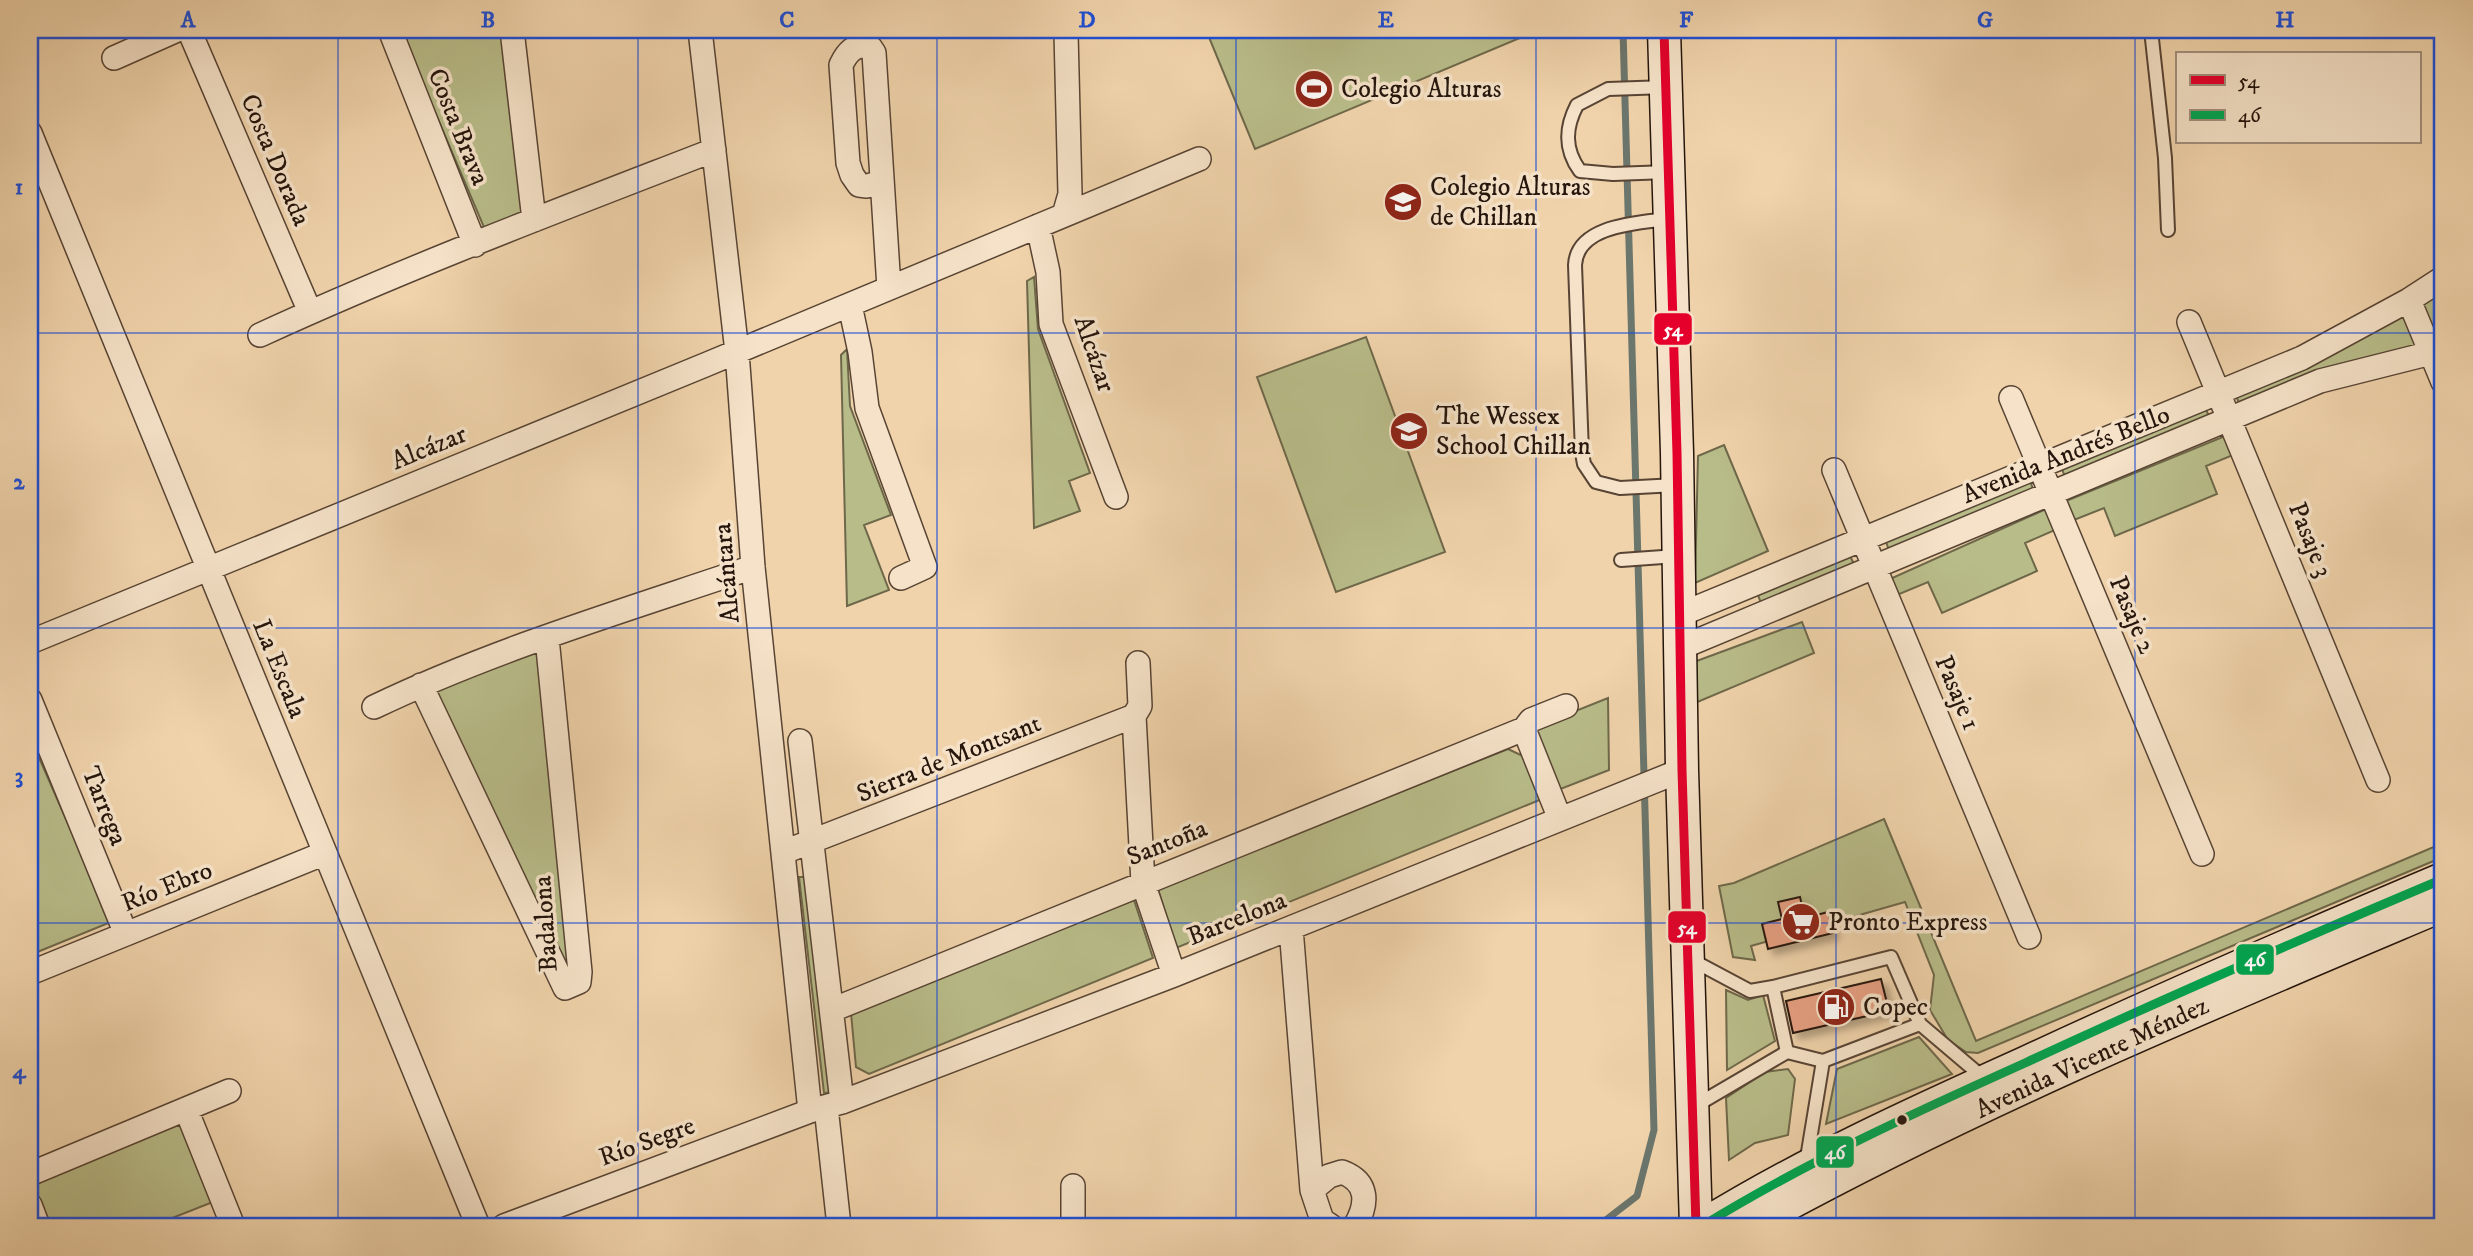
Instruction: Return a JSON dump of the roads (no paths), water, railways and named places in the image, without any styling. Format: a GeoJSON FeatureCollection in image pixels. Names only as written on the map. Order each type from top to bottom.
{"type":"FeatureCollection","features":[{"type":"Feature","properties":{"kind":"main road"},"geometry":{"type":"LineString","coordinates":[[1664,30],[1654,87],[1653,172],[1677,485],[1679,615],[1679,648],[1668,776],[1687,957],[1696,1226]]}},
{"type":"Feature","properties":{"kind":"main road","name":"Avenida Vicente Méndez"},"geometry":{"type":"LineString","coordinates":[[1702,1226],[1871,1132],[2216,975],[2443,879]]}},
{"type":"Feature","properties":{"kind":"main road","name":"Avenida Vicente Méndez"},"geometry":{"type":"LineString","coordinates":[[1748,1226],[1853,1169],[1960,1118],[2223,998],[2443,905]]}},
{"type":"Feature","properties":{"kind":"main road"},"geometry":{"type":"LineString","coordinates":[[1694,1184],[1704,1205],[1711,1209],[1759,1192]]}},
{"type":"Feature","properties":{"kind":"street"},"geometry":{"type":"LineString","coordinates":[[114,58],[177,30]]}},
{"type":"Feature","properties":{"kind":"street","name":"Costa Dorada"},"geometry":{"type":"LineString","coordinates":[[189,30],[310,312]]}},
{"type":"Feature","properties":{"kind":"street","name":"Costa Brava"},"geometry":{"type":"LineString","coordinates":[[390,30],[475,245]]}},
{"type":"Feature","properties":{"kind":"street"},"geometry":{"type":"LineString","coordinates":[[512,30],[534,220]]}},
{"type":"Feature","properties":{"kind":"street","name":"Alcántara"},"geometry":{"type":"LineString","coordinates":[[700,30],[737,352],[753,567],[784,852],[826,1107],[839,1226]]}},
{"type":"Feature","properties":{"kind":"street"},"geometry":{"type":"LineString","coordinates":[[1064,215],[1070,194],[1066,33]]}},
{"type":"Feature","properties":{"kind":"street"},"geometry":{"type":"LineString","coordinates":[[882,182],[859,185],[848,163],[841,65],[845,56],[854,48],[863,45],[870,47],[874,53],[889,288]]}},
{"type":"Feature","properties":{"kind":"street","name":"La Escala"},"geometry":{"type":"LineString","coordinates":[[30,133],[478,1226]]}},
{"type":"Feature","properties":{"kind":"street"},"geometry":{"type":"LineString","coordinates":[[260,335],[534,220],[714,150]]}},
{"type":"Feature","properties":{"kind":"street","name":"Alcázar"},"geometry":{"type":"LineString","coordinates":[[31,640],[737,352],[1199,159]]}},
{"type":"Feature","properties":{"kind":"street","name":"Alcázar"},"geometry":{"type":"LineString","coordinates":[[1038,226],[1048,272],[1051,324],[1116,497]]}},
{"type":"Feature","properties":{"kind":"street","name":"Avenida Andrés Bello"},"geometry":{"type":"LineString","coordinates":[[1679,615],[2302,358],[2409,300],[2443,278]]}},
{"type":"Feature","properties":{"kind":"street"},"geometry":{"type":"LineString","coordinates":[[2409,300],[2437,352],[2443,382]]}},
{"type":"Feature","properties":{"kind":"street"},"geometry":{"type":"LineString","coordinates":[[850,305],[860,352],[867,408],[925,567],[901,578]]}},
{"type":"Feature","properties":{"kind":"street","name":"Pasaje 3"},"geometry":{"type":"LineString","coordinates":[[2189,322],[2378,780]]}},
{"type":"Feature","properties":{"kind":"street","name":"Avenida Andrés Bello"},"geometry":{"type":"LineString","coordinates":[[1679,648],[2320,382],[2437,352]]}},
{"type":"Feature","properties":{"kind":"street","name":"Pasaje 2"},"geometry":{"type":"LineString","coordinates":[[2011,398],[2202,854]]}},
{"type":"Feature","properties":{"kind":"street","name":"Pasaje 1"},"geometry":{"type":"LineString","coordinates":[[1834,470],[2029,937]]}},
{"type":"Feature","properties":{"kind":"street"},"geometry":{"type":"LineString","coordinates":[[374,707],[421,685],[547,638],[753,567]]}},
{"type":"Feature","properties":{"kind":"street","name":"Badalona"},"geometry":{"type":"LineString","coordinates":[[421,685],[565,988],[579,982],[580,972],[547,638]]}},
{"type":"Feature","properties":{"kind":"street"},"geometry":{"type":"LineString","coordinates":[[1138,663],[1140,706],[1134,716],[1143,883],[1174,975]]}},
{"type":"Feature","properties":{"kind":"street","name":"Tarrega"},"geometry":{"type":"LineString","coordinates":[[30,700],[126,934]]}},
{"type":"Feature","properties":{"kind":"street","name":"Santoña"},"geometry":{"type":"LineString","coordinates":[[832,1010],[1524,729],[1531,720],[1566,706]]}},
{"type":"Feature","properties":{"kind":"street","name":"Sierra de Montsant"},"geometry":{"type":"LineString","coordinates":[[784,852],[1134,716]]}},
{"type":"Feature","properties":{"kind":"street"},"geometry":{"type":"LineString","coordinates":[[1524,729],[1560,819]]}},
{"type":"Feature","properties":{"kind":"street","name":"Alcántara"},"geometry":{"type":"LineString","coordinates":[[800,741],[832,1010],[826,1107]]}},
{"type":"Feature","properties":{"kind":"street","name":"Barcelona"},"geometry":{"type":"LineString","coordinates":[[826,1107],[1174,975],[1668,776]]}},
{"type":"Feature","properties":{"kind":"street","name":"Río Ebro"},"geometry":{"type":"LineString","coordinates":[[30,973],[325,853]]}},
{"type":"Feature","properties":{"kind":"street"},"geometry":{"type":"LineString","coordinates":[[1291,928],[1312,1190],[1322,1220],[1331,1226]]}},
{"type":"Feature","properties":{"kind":"street"},"geometry":{"type":"LineString","coordinates":[[30,1174],[229,1091]]}},
{"type":"Feature","properties":{"kind":"street","name":"Río Segre"},"geometry":{"type":"LineString","coordinates":[[504,1226],[826,1107]]}},
{"type":"Feature","properties":{"kind":"street"},"geometry":{"type":"LineString","coordinates":[[186,1109],[233,1226]]}},
{"type":"Feature","properties":{"kind":"street"},"geometry":{"type":"LineString","coordinates":[[1312,1190],[1329,1177],[1342,1172],[1354,1177],[1364,1194],[1363,1212],[1354,1226]]}},
{"type":"Feature","properties":{"kind":"street"},"geometry":{"type":"LineString","coordinates":[[1073,1186],[1073,1226]]}},
{"type":"Feature","properties":{"kind":"street"},"geometry":{"type":"LineString","coordinates":[[565,1203],[566,1226]]}},
{"type":"Feature","properties":{"kind":"street"},"geometry":{"type":"LineString","coordinates":[[30,1205],[38,1226]]}},
{"type":"Feature","properties":{"kind":"lane"},"geometry":{"type":"LineString","coordinates":[[2151,30],[2165,158],[2168,230]]}},
{"type":"Feature","properties":{"kind":"lane"},"geometry":{"type":"LineString","coordinates":[[1653,172],[1613,174],[1580,171],[1569,152],[1567,129],[1577,105],[1608,89],[1654,87]]}},
{"type":"Feature","properties":{"kind":"lane"},"geometry":{"type":"LineString","coordinates":[[1655,221],[1610,228],[1582,244],[1575,258],[1581,440],[1584,464],[1596,481],[1620,488],[1677,485]]}},
{"type":"Feature","properties":{"kind":"lane"},"geometry":{"type":"LineString","coordinates":[[1621,560],[1678,556]]}},
{"type":"Feature","properties":{"kind":"lane"},"geometry":{"type":"LineString","coordinates":[[1687,957],[1750,991],[1891,957],[1920,1024],[1986,1080]]}},
{"type":"Feature","properties":{"kind":"lane"},"geometry":{"type":"LineString","coordinates":[[1773,987],[1787,1052]]}},
{"type":"Feature","properties":{"kind":"lane"},"geometry":{"type":"LineString","coordinates":[[1692,1108],[1787,1052],[1823,1060],[1920,1024]]}},
{"type":"Feature","properties":{"kind":"lane"},"geometry":{"type":"LineString","coordinates":[[1806,1166],[1823,1060]]}},
{"type":"Feature","properties":{"kind":"waterway"},"geometry":{"type":"LineString","coordinates":[[1598,1226],[1637,1196],[1654,1130],[1623,30]]}},
{"type":"Feature","properties":{"kind":"place","name":"Colegio Alturas"},"geometry":{"type":"Point","coordinates":[1314,89]}},
{"type":"Feature","properties":{"kind":"place","name":"Colegio Alturas de Chillan"},"geometry":{"type":"Point","coordinates":[1403,202]}},
{"type":"Feature","properties":{"kind":"place","name":"The Wessex School Chillan"},"geometry":{"type":"Point","coordinates":[1409,431]}},
{"type":"Feature","properties":{"kind":"place","name":"Pronto Express"},"geometry":{"type":"Point","coordinates":[1801,922]}},
{"type":"Feature","properties":{"kind":"place","name":"Copec"},"geometry":{"type":"Point","coordinates":[1836,1007]}}]}
